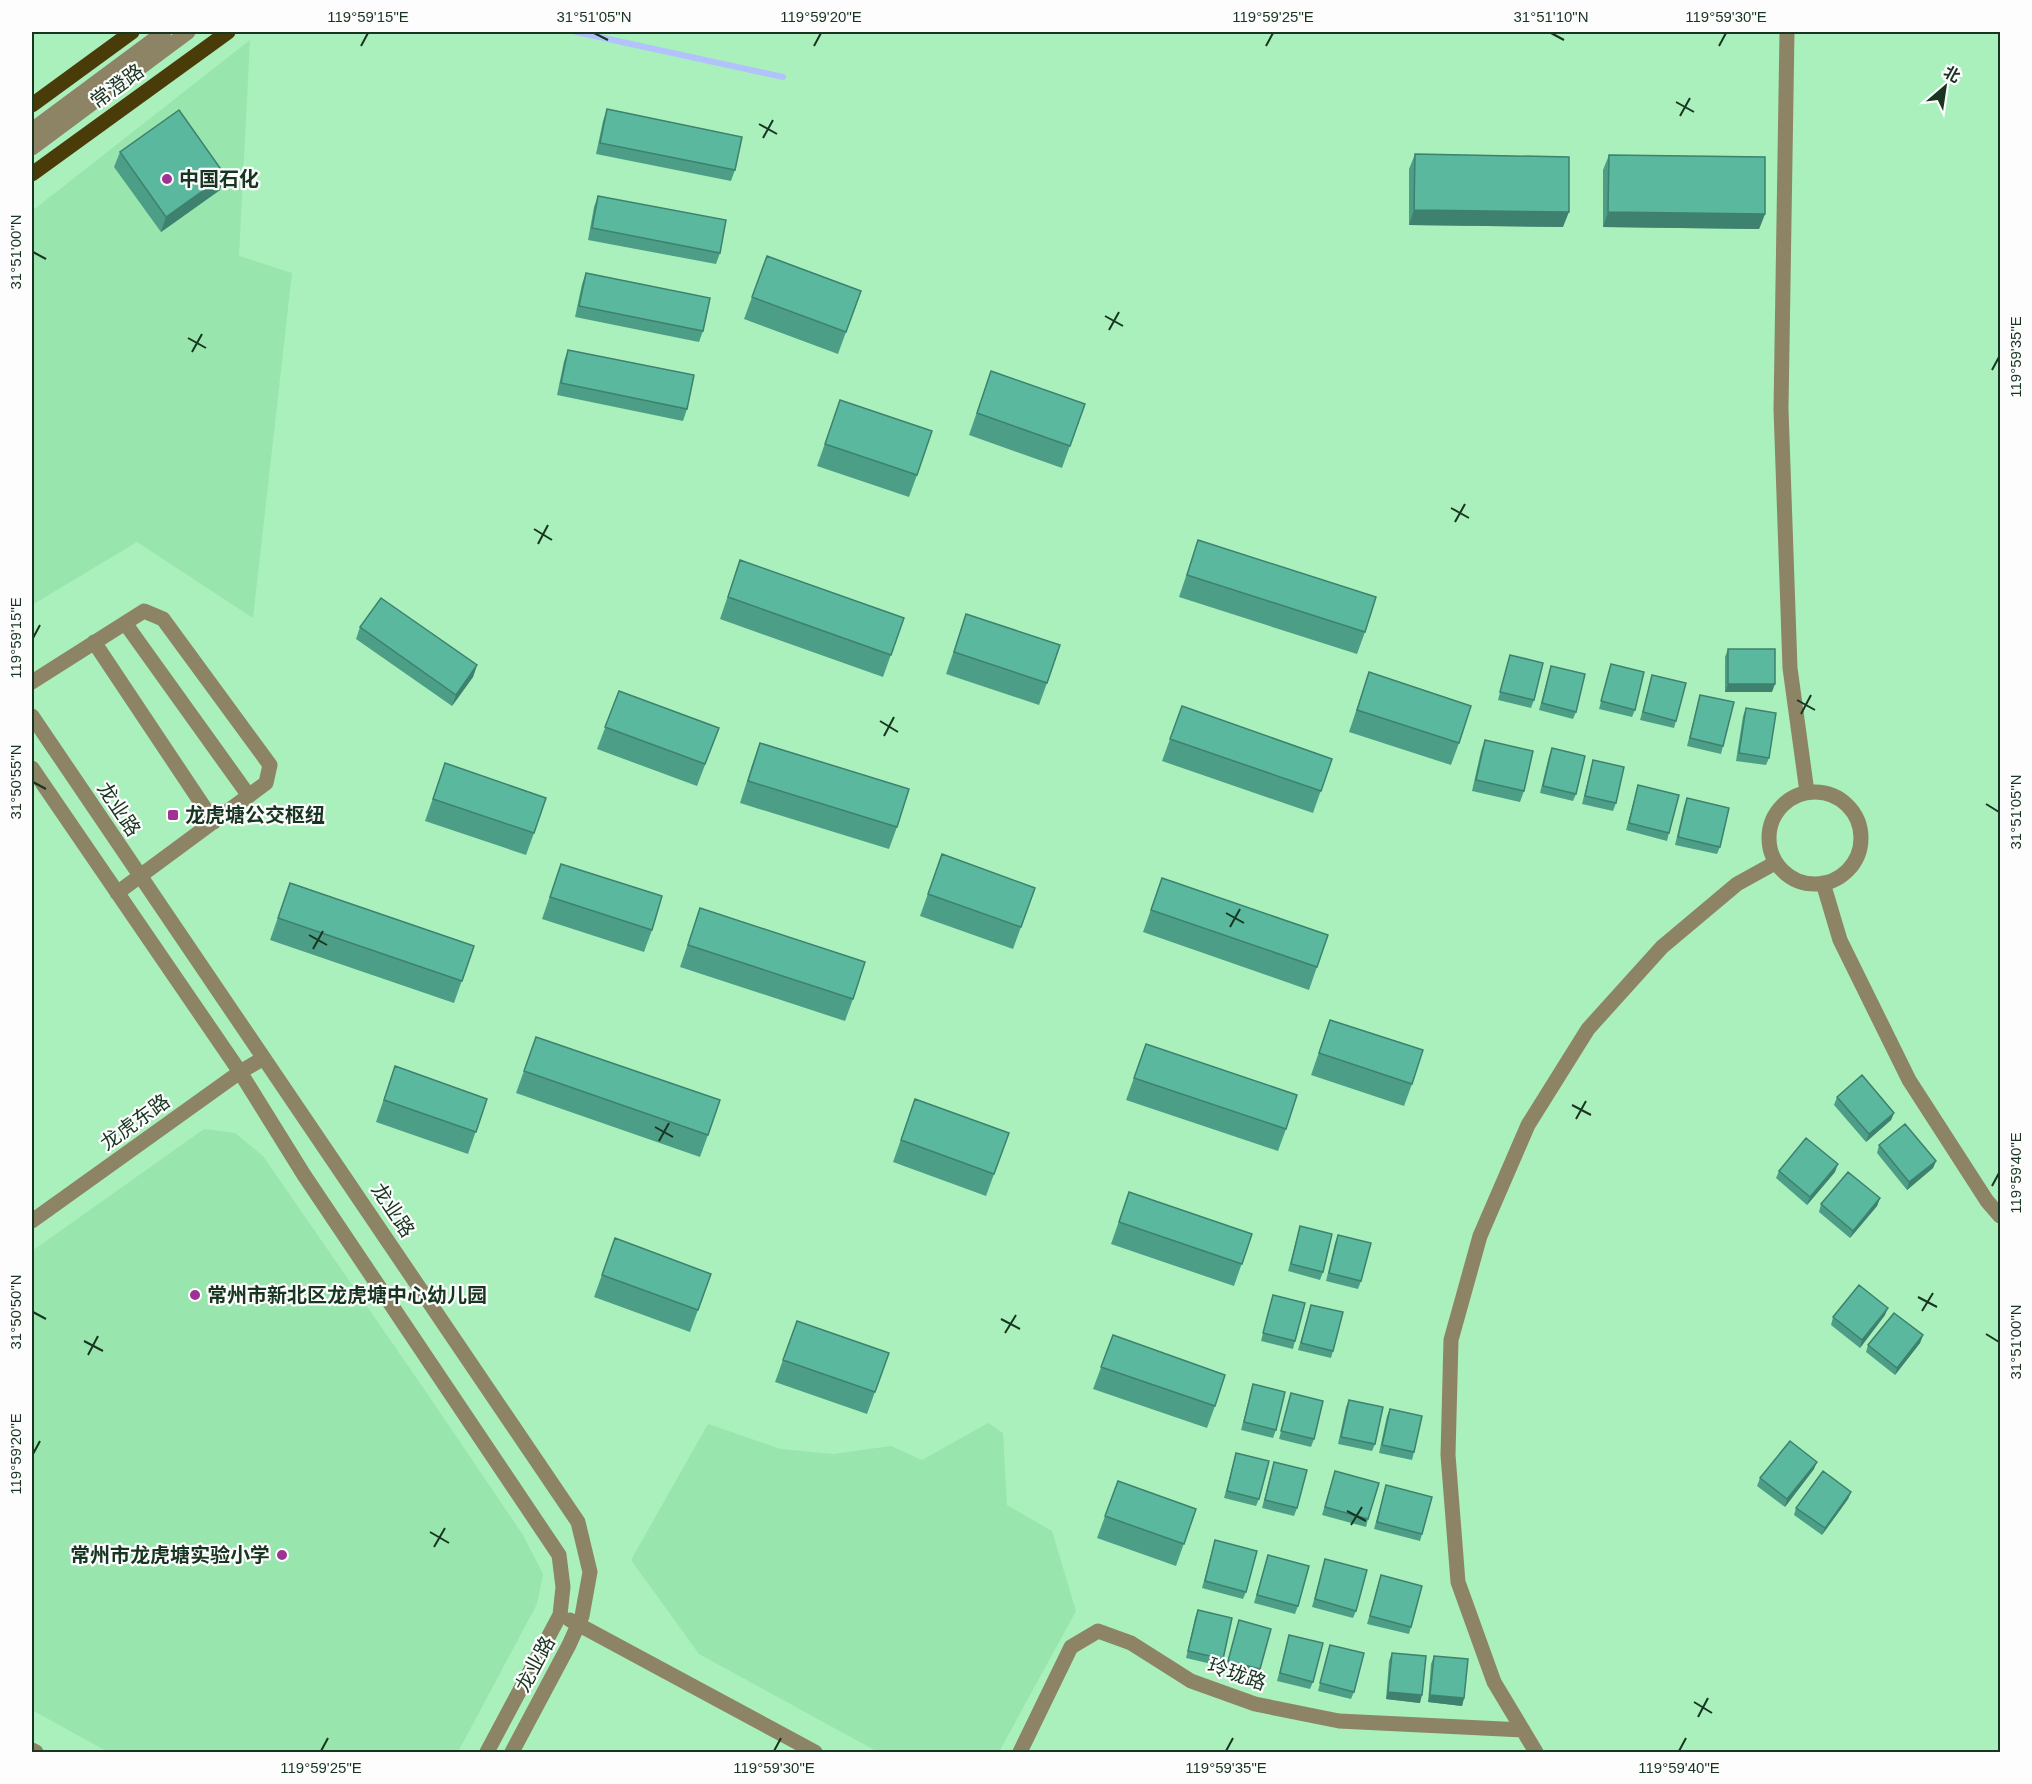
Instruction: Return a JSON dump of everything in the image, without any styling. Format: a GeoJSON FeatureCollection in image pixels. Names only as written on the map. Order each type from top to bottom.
{"type":"FeatureCollection","features":[{"type":"Feature","properties":{"kind":"main road","name":"常澄路"},"geometry":{"type":"LineString","coordinates":[[32,105],[132,32]]}},
{"type":"Feature","properties":{"kind":"main road","name":"常澄路"},"geometry":{"type":"LineString","coordinates":[[32,174],[228,32]]}},
{"type":"Feature","properties":{"kind":"street"},"geometry":{"type":"LineString","coordinates":[[32,130],[164,32]]}},
{"type":"Feature","properties":{"kind":"street"},"geometry":{"type":"LineString","coordinates":[[32,148],[188,32]]}},
{"type":"Feature","properties":{"kind":"street"},"geometry":{"type":"LineString","coordinates":[[1787,32],[1781,409],[1790,668],[1807,792]]}},
{"type":"Feature","properties":{"kind":"street"},"geometry":{"type":"LineString","coordinates":[[32,682],[144,611],[164,618],[270,765],[266,783],[117,893]]}},
{"type":"Feature","properties":{"kind":"street"},"geometry":{"type":"LineString","coordinates":[[125,623],[249,796]]}},
{"type":"Feature","properties":{"kind":"street"},"geometry":{"type":"LineString","coordinates":[[94,642],[214,822]]}},
{"type":"Feature","properties":{"kind":"street","name":"龙业路"},"geometry":{"type":"LineString","coordinates":[[32,716],[578,1522],[590,1572],[582,1616],[512,1752]]}},
{"type":"Feature","properties":{"kind":"street","name":"龙业路"},"geometry":{"type":"LineString","coordinates":[[32,768],[240,1072],[304,1175],[559,1555],[563,1587],[560,1615],[487,1752]]}},
{"type":"Feature","properties":{"kind":"street"},"geometry":{"type":"LineString","coordinates":[[1807,792],[1827,793],[1845,802],[1857,818],[1862,837],[1858,857],[1846,872],[1823,884],[1799,882],[1786,875],[1775,863],[1769,846],[1769,828],[1776,811],[1790,798],[1807,792]]}},
{"type":"Feature","properties":{"kind":"street"},"geometry":{"type":"LineString","coordinates":[[1536,1752],[1494,1682],[1458,1582],[1448,1455],[1451,1340],[1480,1236],[1528,1125],[1588,1029],[1662,947],[1737,884],[1775,863]]}},
{"type":"Feature","properties":{"kind":"street"},"geometry":{"type":"LineString","coordinates":[[1823,884],[1840,940],[1909,1080],[1987,1201],[2001,1216]]}},
{"type":"Feature","properties":{"kind":"street","name":"龙虎东路"},"geometry":{"type":"LineString","coordinates":[[32,1221],[240,1072],[264,1058]]}},
{"type":"Feature","properties":{"kind":"street"},"geometry":{"type":"LineString","coordinates":[[560,1615],[815,1752]]}},
{"type":"Feature","properties":{"kind":"street","name":"玲珑路"},"geometry":{"type":"LineString","coordinates":[[1020,1752],[1071,1647],[1098,1631],[1131,1643],[1191,1681],[1255,1704],[1339,1721],[1522,1730]]}},
{"type":"Feature","properties":{"kind":"street"},"geometry":{"type":"LineString","coordinates":[[32,1750],[36,1752]]}},
{"type":"Feature","properties":{"kind":"shaded area"},"geometry":{"type":"Polygon","coordinates":[[[250,40],[239,256],[292,273],[253,618],[137,542],[32,605],[32,211],[250,40]]]}},
{"type":"Feature","properties":{"kind":"shaded area","name":"常州市龙虎塘实验小学"},"geometry":{"type":"Polygon","coordinates":[[[204,1129],[235,1133],[263,1156],[523,1535],[543,1574],[537,1604],[458,1752],[108,1752],[32,1710],[32,1251],[204,1129]]]}},
{"type":"Feature","properties":{"kind":"shaded area"},"geometry":{"type":"Polygon","coordinates":[[[988,1423],[1003,1433],[1007,1505],[1052,1531],[1076,1611],[999,1752],[878,1752],[699,1654],[631,1560],[708,1424],[781,1449],[833,1454],[891,1446],[922,1460],[988,1423]]]}},
{"type":"Feature","properties":{"kind":"building"},"geometry":{"type":"Polygon","coordinates":[[[607,109],[742,137],[735,170],[600,143],[607,109]]]}},
{"type":"Feature","properties":{"kind":"building","name":"中国石化"},"geometry":{"type":"Polygon","coordinates":[[[179,110],[225,175],[166,217],[120,152],[179,110]]]}},
{"type":"Feature","properties":{"kind":"building"},"geometry":{"type":"Polygon","coordinates":[[[1415,154],[1569,157],[1569,212],[1414,210],[1415,154]]]}},
{"type":"Feature","properties":{"kind":"building"},"geometry":{"type":"Polygon","coordinates":[[[1609,155],[1765,157],[1765,214],[1608,212],[1609,155]]]}},
{"type":"Feature","properties":{"kind":"building"},"geometry":{"type":"Polygon","coordinates":[[[598,196],[726,220],[720,253],[592,228],[598,196]]]}},
{"type":"Feature","properties":{"kind":"building"},"geometry":{"type":"Polygon","coordinates":[[[767,256],[861,291],[846,332],[752,297],[767,256]]]}},
{"type":"Feature","properties":{"kind":"building"},"geometry":{"type":"Polygon","coordinates":[[[586,273],[710,298],[703,331],[579,306],[586,273]]]}},
{"type":"Feature","properties":{"kind":"building"},"geometry":{"type":"Polygon","coordinates":[[[568,350],[694,375],[687,409],[561,383],[568,350]]]}},
{"type":"Feature","properties":{"kind":"building"},"geometry":{"type":"Polygon","coordinates":[[[991,371],[1085,404],[1070,446],[977,413],[991,371]]]}},
{"type":"Feature","properties":{"kind":"building"},"geometry":{"type":"Polygon","coordinates":[[[840,400],[932,431],[917,475],[825,444],[840,400]]]}},
{"type":"Feature","properties":{"kind":"building"},"geometry":{"type":"Polygon","coordinates":[[[1198,540],[1376,597],[1365,632],[1187,575],[1198,540]]]}},
{"type":"Feature","properties":{"kind":"building"},"geometry":{"type":"Polygon","coordinates":[[[740,560],[904,618],[891,655],[728,597],[740,560]]]}},
{"type":"Feature","properties":{"kind":"building"},"geometry":{"type":"Polygon","coordinates":[[[381,598],[477,665],[456,695],[360,627],[381,598]]]}},
{"type":"Feature","properties":{"kind":"building"},"geometry":{"type":"Polygon","coordinates":[[[966,614],[1060,645],[1047,683],[954,652],[966,614]]]}},
{"type":"Feature","properties":{"kind":"building"},"geometry":{"type":"Polygon","coordinates":[[[1728,649],[1775,649],[1775,684],[1728,684],[1728,649]]]}},
{"type":"Feature","properties":{"kind":"building"},"geometry":{"type":"Polygon","coordinates":[[[1510,655],[1543,663],[1534,700],[1500,692],[1510,655]]]}},
{"type":"Feature","properties":{"kind":"building"},"geometry":{"type":"Polygon","coordinates":[[[1611,664],[1644,672],[1635,710],[1601,701],[1611,664]]]}},
{"type":"Feature","properties":{"kind":"building"},"geometry":{"type":"Polygon","coordinates":[[[1551,666],[1585,674],[1576,712],[1542,703],[1551,666]]]}},
{"type":"Feature","properties":{"kind":"building"},"geometry":{"type":"Polygon","coordinates":[[[1369,672],[1471,706],[1459,743],[1357,710],[1369,672]]]}},
{"type":"Feature","properties":{"kind":"building"},"geometry":{"type":"Polygon","coordinates":[[[1652,675],[1686,683],[1676,721],[1643,712],[1652,675]]]}},
{"type":"Feature","properties":{"kind":"building"},"geometry":{"type":"Polygon","coordinates":[[[619,691],[719,728],[705,764],[605,727],[619,691]]]}},
{"type":"Feature","properties":{"kind":"building"},"geometry":{"type":"Polygon","coordinates":[[[1700,695],[1734,702],[1723,746],[1690,738],[1700,695]]]}},
{"type":"Feature","properties":{"kind":"building"},"geometry":{"type":"Polygon","coordinates":[[[1182,706],[1332,759],[1321,791],[1170,739],[1182,706]]]}},
{"type":"Feature","properties":{"kind":"building"},"geometry":{"type":"Polygon","coordinates":[[[1746,708],[1776,713],[1769,758],[1739,753],[1746,708]]]}},
{"type":"Feature","properties":{"kind":"building"},"geometry":{"type":"Polygon","coordinates":[[[1485,740],[1533,751],[1524,791],[1476,780],[1485,740]]]}},
{"type":"Feature","properties":{"kind":"building"},"geometry":{"type":"Polygon","coordinates":[[[760,743],[909,789],[897,827],[748,781],[760,743]]]}},
{"type":"Feature","properties":{"kind":"building"},"geometry":{"type":"Polygon","coordinates":[[[1552,748],[1585,756],[1576,794],[1543,786],[1552,748]]]}},
{"type":"Feature","properties":{"kind":"building"},"geometry":{"type":"Polygon","coordinates":[[[1593,760],[1624,767],[1616,803],[1585,796],[1593,760]]]}},
{"type":"Feature","properties":{"kind":"building"},"geometry":{"type":"Polygon","coordinates":[[[445,763],[546,798],[534,833],[433,799],[445,763]]]}},
{"type":"Feature","properties":{"kind":"building"},"geometry":{"type":"Polygon","coordinates":[[[1638,785],[1679,795],[1669,833],[1629,823],[1638,785]]]}},
{"type":"Feature","properties":{"kind":"building"},"geometry":{"type":"Polygon","coordinates":[[[1687,798],[1729,808],[1720,847],[1678,837],[1687,798]]]}},
{"type":"Feature","properties":{"kind":"building"},"geometry":{"type":"Polygon","coordinates":[[[942,854],[1035,888],[1021,927],[928,894],[942,854]]]}},
{"type":"Feature","properties":{"kind":"building"},"geometry":{"type":"Polygon","coordinates":[[[561,864],[662,896],[652,930],[550,897],[561,864]]]}},
{"type":"Feature","properties":{"kind":"building"},"geometry":{"type":"Polygon","coordinates":[[[1162,878],[1328,935],[1317,967],[1151,910],[1162,878]]]}},
{"type":"Feature","properties":{"kind":"building"},"geometry":{"type":"Polygon","coordinates":[[[290,883],[474,946],[462,981],[278,918],[290,883]]]}},
{"type":"Feature","properties":{"kind":"building"},"geometry":{"type":"Polygon","coordinates":[[[700,908],[865,962],[853,999],[688,945],[700,908]]]}},
{"type":"Feature","properties":{"kind":"building"},"geometry":{"type":"Polygon","coordinates":[[[1330,1020],[1423,1050],[1412,1084],[1319,1053],[1330,1020]]]}},
{"type":"Feature","properties":{"kind":"building"},"geometry":{"type":"Polygon","coordinates":[[[536,1037],[720,1100],[708,1135],[524,1071],[536,1037]]]}},
{"type":"Feature","properties":{"kind":"building"},"geometry":{"type":"Polygon","coordinates":[[[1146,1044],[1297,1095],[1286,1129],[1134,1078],[1146,1044]]]}},
{"type":"Feature","properties":{"kind":"building"},"geometry":{"type":"Polygon","coordinates":[[[395,1066],[487,1099],[476,1132],[384,1100],[395,1066]]]}},
{"type":"Feature","properties":{"kind":"building"},"geometry":{"type":"Polygon","coordinates":[[[1862,1075],[1894,1113],[1869,1134],[1837,1097],[1862,1075]]]}},
{"type":"Feature","properties":{"kind":"building"},"geometry":{"type":"Polygon","coordinates":[[[915,1099],[1009,1133],[994,1174],[901,1140],[915,1099]]]}},
{"type":"Feature","properties":{"kind":"building"},"geometry":{"type":"Polygon","coordinates":[[[1905,1124],[1936,1161],[1909,1182],[1879,1145],[1905,1124]]]}},
{"type":"Feature","properties":{"kind":"building"},"geometry":{"type":"Polygon","coordinates":[[[1806,1138],[1838,1164],[1810,1197],[1779,1171],[1806,1138]]]}},
{"type":"Feature","properties":{"kind":"building"},"geometry":{"type":"Polygon","coordinates":[[[1848,1172],[1880,1198],[1853,1231],[1821,1204],[1848,1172]]]}},
{"type":"Feature","properties":{"kind":"building"},"geometry":{"type":"Polygon","coordinates":[[[1129,1192],[1252,1234],[1242,1264],[1119,1222],[1129,1192]]]}},
{"type":"Feature","properties":{"kind":"building"},"geometry":{"type":"Polygon","coordinates":[[[1300,1226],[1332,1234],[1323,1272],[1291,1264],[1300,1226]]]}},
{"type":"Feature","properties":{"kind":"building"},"geometry":{"type":"Polygon","coordinates":[[[1338,1235],[1371,1243],[1361,1281],[1329,1273],[1338,1235]]]}},
{"type":"Feature","properties":{"kind":"building"},"geometry":{"type":"Polygon","coordinates":[[[615,1238],[711,1274],[698,1310],[602,1275],[615,1238]]]}},
{"type":"Feature","properties":{"kind":"building"},"geometry":{"type":"Polygon","coordinates":[[[1859,1285],[1888,1308],[1862,1340],[1833,1317],[1859,1285]]]}},
{"type":"Feature","properties":{"kind":"building"},"geometry":{"type":"Polygon","coordinates":[[[1273,1295],[1305,1303],[1295,1341],[1263,1333],[1273,1295]]]}},
{"type":"Feature","properties":{"kind":"building"},"geometry":{"type":"Polygon","coordinates":[[[1311,1305],[1343,1312],[1333,1351],[1301,1343],[1311,1305]]]}},
{"type":"Feature","properties":{"kind":"building"},"geometry":{"type":"Polygon","coordinates":[[[1894,1313],[1923,1335],[1897,1368],[1868,1345],[1894,1313]]]}},
{"type":"Feature","properties":{"kind":"building"},"geometry":{"type":"Polygon","coordinates":[[[797,1321],[889,1353],[875,1392],[783,1360],[797,1321]]]}},
{"type":"Feature","properties":{"kind":"building"},"geometry":{"type":"Polygon","coordinates":[[[1113,1335],[1225,1375],[1215,1406],[1101,1367],[1113,1335]]]}},
{"type":"Feature","properties":{"kind":"building"},"geometry":{"type":"Polygon","coordinates":[[[1253,1384],[1285,1392],[1276,1430],[1244,1422],[1253,1384]]]}},
{"type":"Feature","properties":{"kind":"building"},"geometry":{"type":"Polygon","coordinates":[[[1291,1393],[1323,1401],[1314,1439],[1281,1431],[1291,1393]]]}},
{"type":"Feature","properties":{"kind":"building"},"geometry":{"type":"Polygon","coordinates":[[[1349,1400],[1383,1407],[1375,1444],[1341,1437],[1349,1400]]]}},
{"type":"Feature","properties":{"kind":"building"},"geometry":{"type":"Polygon","coordinates":[[[1390,1409],[1422,1416],[1414,1452],[1382,1445],[1390,1409]]]}},
{"type":"Feature","properties":{"kind":"building"},"geometry":{"type":"Polygon","coordinates":[[[1790,1441],[1817,1462],[1787,1499],[1760,1478],[1790,1441]]]}},
{"type":"Feature","properties":{"kind":"building"},"geometry":{"type":"Polygon","coordinates":[[[1236,1453],[1269,1461],[1259,1499],[1227,1491],[1236,1453]]]}},
{"type":"Feature","properties":{"kind":"building"},"geometry":{"type":"Polygon","coordinates":[[[1274,1462],[1307,1470],[1297,1508],[1265,1500],[1274,1462]]]}},
{"type":"Feature","properties":{"kind":"building"},"geometry":{"type":"Polygon","coordinates":[[[1335,1471],[1379,1483],[1368,1519],[1325,1507],[1335,1471]]]}},
{"type":"Feature","properties":{"kind":"building"},"geometry":{"type":"Polygon","coordinates":[[[1823,1471],[1851,1492],[1825,1528],[1796,1508],[1823,1471]]]}},
{"type":"Feature","properties":{"kind":"building"},"geometry":{"type":"Polygon","coordinates":[[[1118,1481],[1196,1509],[1184,1544],[1105,1516],[1118,1481]]]}},
{"type":"Feature","properties":{"kind":"building"},"geometry":{"type":"Polygon","coordinates":[[[1386,1485],[1432,1497],[1422,1534],[1377,1522],[1386,1485]]]}},
{"type":"Feature","properties":{"kind":"building"},"geometry":{"type":"Polygon","coordinates":[[[1215,1540],[1257,1551],[1246,1592],[1205,1581],[1215,1540]]]}},
{"type":"Feature","properties":{"kind":"building"},"geometry":{"type":"Polygon","coordinates":[[[1268,1555],[1309,1566],[1298,1606],[1257,1595],[1268,1555]]]}},
{"type":"Feature","properties":{"kind":"building"},"geometry":{"type":"Polygon","coordinates":[[[1325,1559],[1367,1570],[1356,1611],[1315,1599],[1325,1559]]]}},
{"type":"Feature","properties":{"kind":"building"},"geometry":{"type":"Polygon","coordinates":[[[1381,1575],[1422,1586],[1411,1627],[1370,1616],[1381,1575]]]}},
{"type":"Feature","properties":{"kind":"building"},"geometry":{"type":"Polygon","coordinates":[[[1198,1610],[1232,1618],[1223,1659],[1188,1651],[1198,1610]]]}},
{"type":"Feature","properties":{"kind":"building"},"geometry":{"type":"Polygon","coordinates":[[[1239,1620],[1271,1629],[1260,1669],[1228,1661],[1239,1620]]]}},
{"type":"Feature","properties":{"kind":"building"},"geometry":{"type":"Polygon","coordinates":[[[1289,1635],[1323,1643],[1313,1682],[1280,1673],[1289,1635]]]}},
{"type":"Feature","properties":{"kind":"building"},"geometry":{"type":"Polygon","coordinates":[[[1330,1645],[1364,1653],[1354,1692],[1320,1683],[1330,1645]]]}},
{"type":"Feature","properties":{"kind":"building"},"geometry":{"type":"Polygon","coordinates":[[[1392,1653],[1426,1656],[1422,1695],[1388,1692],[1392,1653]]]}},
{"type":"Feature","properties":{"kind":"building"},"geometry":{"type":"Polygon","coordinates":[[[1434,1656],[1468,1659],[1464,1698],[1430,1695],[1434,1656]]]}},
{"type":"Feature","properties":{"kind":"waterway"},"geometry":{"type":"LineString","coordinates":[[576,32],[783,77]]}},
{"type":"Feature","properties":{"kind":"place","name":"中国石化"},"geometry":{"type":"Point","coordinates":[167,179]}},
{"type":"Feature","properties":{"kind":"place","name":"龙虎塘公交枢纽"},"geometry":{"type":"Point","coordinates":[173,815]}},
{"type":"Feature","properties":{"kind":"place","name":"常州市新北区龙虎塘中心幼儿园"},"geometry":{"type":"Point","coordinates":[195,1295]}},
{"type":"Feature","properties":{"kind":"place","name":"常州市龙虎塘实验小学"},"geometry":{"type":"Point","coordinates":[282,1555]}}]}
